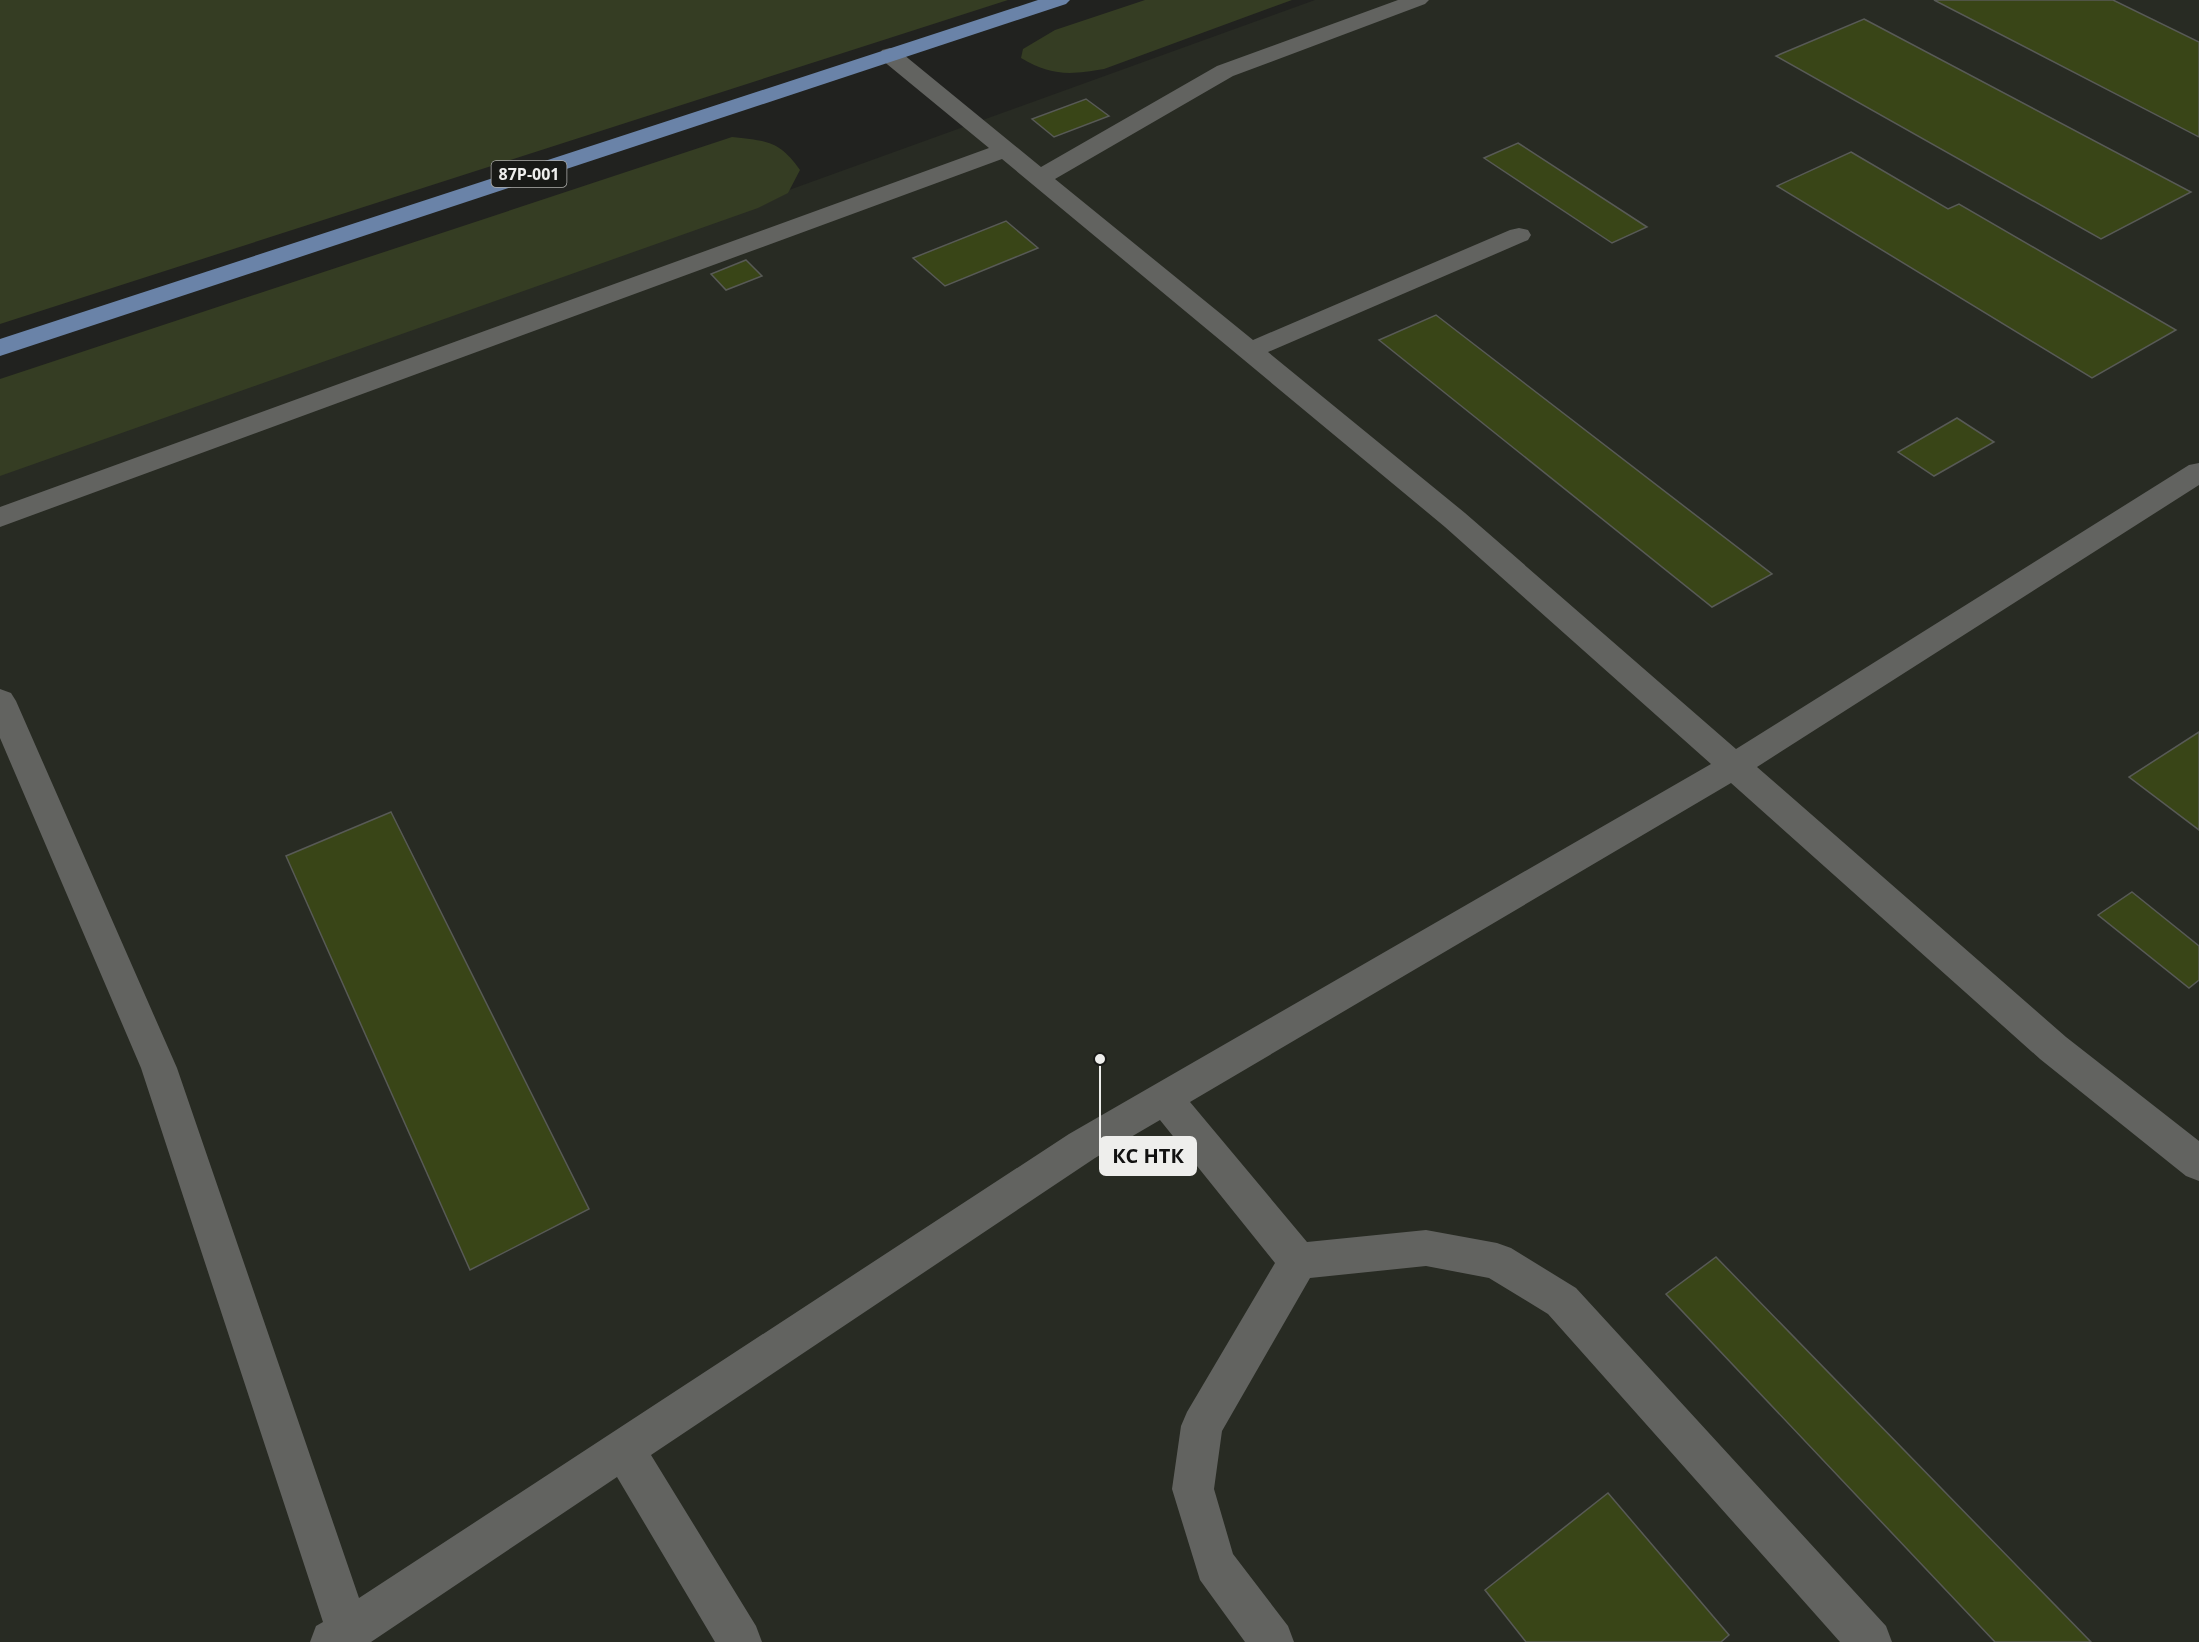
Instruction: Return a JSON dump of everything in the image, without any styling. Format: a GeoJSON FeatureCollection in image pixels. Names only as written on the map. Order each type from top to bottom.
{"type":"FeatureCollection","features":[{"type":"Feature","properties":{"kind":"main road","name":"87Р-001"},"geometry":{"type":"LineString","coordinates":[[0,348],[1059,0]]}},
{"type":"Feature","properties":{"kind":"lane"},"geometry":{"type":"LineString","coordinates":[[1039,178],[1225,71],[1418,0]]}},
{"type":"Feature","properties":{"kind":"lane"},"geometry":{"type":"LineString","coordinates":[[890,55],[1455,520],[2053,1048],[2199,1164]]}},
{"type":"Feature","properties":{"kind":"lane"},"geometry":{"type":"LineString","coordinates":[[0,517],[1005,150]]}},
{"type":"Feature","properties":{"kind":"lane"},"geometry":{"type":"LineString","coordinates":[[1250,351],[1519,235]]}},
{"type":"Feature","properties":{"kind":"lane"},"geometry":{"type":"LineString","coordinates":[[0,700],[159,1068],[340,1636],[1082,1146],[1734,766],[2199,472]]}},
{"type":"Feature","properties":{"kind":"lane"},"geometry":{"type":"LineString","coordinates":[[1164,1098],[1298,1261]]}},
{"type":"Feature","properties":{"kind":"lane"},"geometry":{"type":"LineString","coordinates":[[1298,1261],[1426,1248],[1497,1261],[1562,1301],[1869,1642]]}},
{"type":"Feature","properties":{"kind":"lane"},"geometry":{"type":"LineString","coordinates":[[1272,1642],[1215,1564],[1192,1489],[1202,1426],[1298,1261]]}},
{"type":"Feature","properties":{"kind":"lane"},"geometry":{"type":"LineString","coordinates":[[624,1449],[740,1642]]}},
{"type":"Feature","properties":{"kind":"shaded area"},"geometry":{"type":"Polygon","coordinates":[[[1315,0],[2199,0],[2199,1642],[0,1642],[0,475],[1315,0]]]}},
{"type":"Feature","properties":{"kind":"green space"},"geometry":{"type":"Polygon","coordinates":[[[0,0],[1008,0],[0,324],[0,0]]]}},
{"type":"Feature","properties":{"kind":"green space"},"geometry":{"type":"Polygon","coordinates":[[[1145,0],[1292,0],[1104,69],[1071,73],[1051,71],[1021,58],[1023,49],[1055,30],[1145,0]]]}},
{"type":"Feature","properties":{"kind":"green space"},"geometry":{"type":"Polygon","coordinates":[[[732,137],[771,144],[778,147],[792,160],[800,170],[788,193],[758,208],[0,476],[0,379],[732,137]]]}},
{"type":"Feature","properties":{"kind":"building"},"geometry":{"type":"Polygon","coordinates":[[[1934,0],[2113,0],[2199,42],[2199,137],[1934,0]]]}},
{"type":"Feature","properties":{"kind":"building"},"geometry":{"type":"Polygon","coordinates":[[[1864,19],[2191,192],[2101,239],[1776,56],[1864,19]]]}},
{"type":"Feature","properties":{"kind":"building"},"geometry":{"type":"Polygon","coordinates":[[[1086,99],[1109,116],[1054,137],[1032,119],[1086,99]]]}},
{"type":"Feature","properties":{"kind":"building"},"geometry":{"type":"Polygon","coordinates":[[[1518,143],[1647,227],[1612,243],[1484,158],[1518,143]]]}},
{"type":"Feature","properties":{"kind":"building"},"geometry":{"type":"Polygon","coordinates":[[[1851,152],[1948,209],[1959,204],[2176,330],[2092,378],[1777,186],[1851,152]]]}},
{"type":"Feature","properties":{"kind":"building"},"geometry":{"type":"Polygon","coordinates":[[[1006,221],[1038,248],[945,286],[913,258],[1006,221]]]}},
{"type":"Feature","properties":{"kind":"building"},"geometry":{"type":"Polygon","coordinates":[[[746,260],[762,276],[726,290],[711,274],[746,260]]]}},
{"type":"Feature","properties":{"kind":"building"},"geometry":{"type":"Polygon","coordinates":[[[1436,315],[1772,574],[1712,607],[1379,340],[1436,315]]]}},
{"type":"Feature","properties":{"kind":"building"},"geometry":{"type":"Polygon","coordinates":[[[1957,418],[1994,442],[1934,476],[1898,452],[1957,418]]]}},
{"type":"Feature","properties":{"kind":"building"},"geometry":{"type":"Polygon","coordinates":[[[2199,732],[2199,830],[2129,777],[2199,732]]]}},
{"type":"Feature","properties":{"kind":"building"},"geometry":{"type":"Polygon","coordinates":[[[391,812],[589,1209],[470,1270],[286,856],[391,812]]]}},
{"type":"Feature","properties":{"kind":"building"},"geometry":{"type":"Polygon","coordinates":[[[2132,892],[2199,946],[2199,980],[2189,988],[2098,915],[2132,892]]]}},
{"type":"Feature","properties":{"kind":"building"},"geometry":{"type":"Polygon","coordinates":[[[1716,1257],[2091,1642],[1995,1642],[1666,1294],[1716,1257]]]}},
{"type":"Feature","properties":{"kind":"building"},"geometry":{"type":"Polygon","coordinates":[[[1608,1493],[1729,1635],[1721,1642],[1526,1642],[1485,1590],[1608,1493]]]}},
{"type":"Feature","properties":{"kind":"place","name":"КС НТК"},"geometry":{"type":"Point","coordinates":[1100,1059]}}]}
